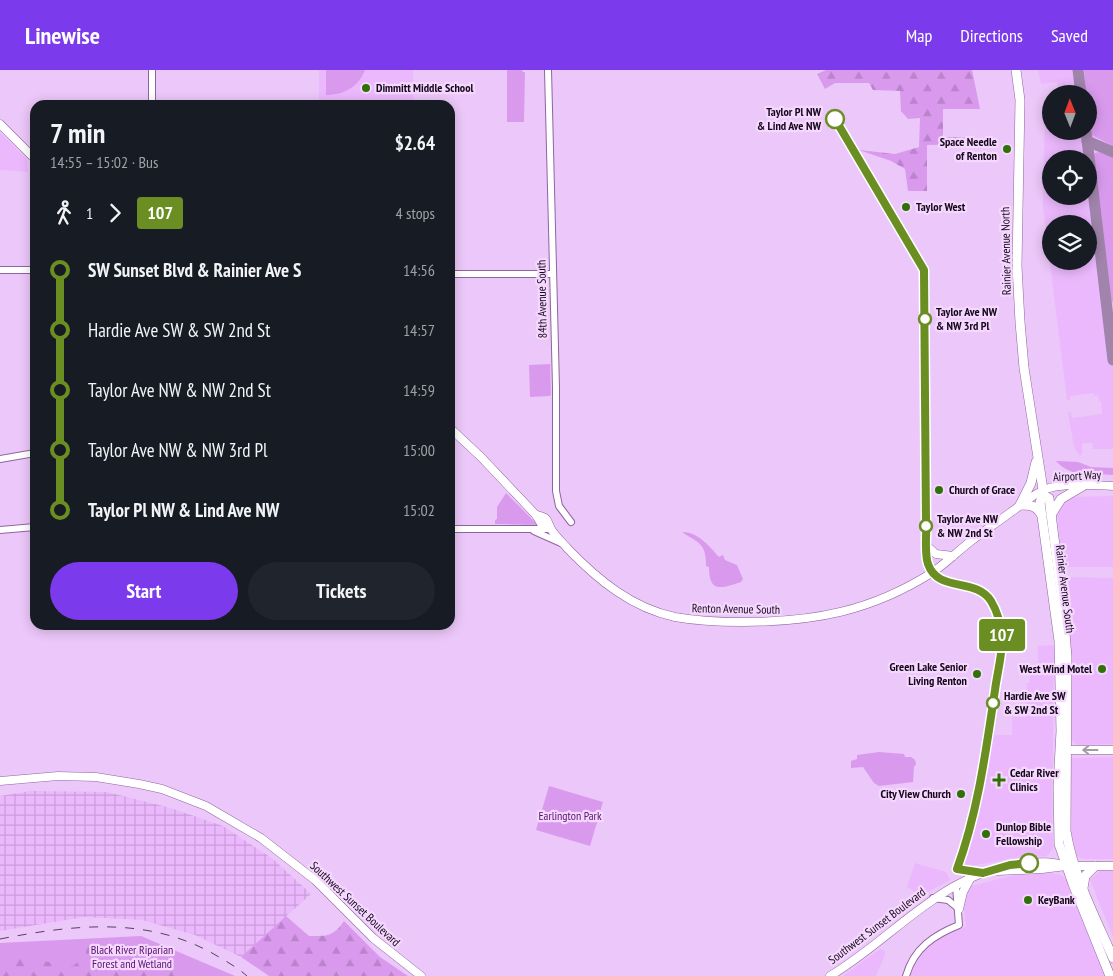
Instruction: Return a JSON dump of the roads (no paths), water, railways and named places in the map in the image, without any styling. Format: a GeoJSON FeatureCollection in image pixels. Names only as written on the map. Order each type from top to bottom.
{"type":"FeatureCollection","features":[{"type":"Feature","properties":{"kind":"main road","name":"Rainier Avenue North"},"geometry":{"type":"LineString","coordinates":[[1016,70],[1020,100],[1017,266],[1023,354],[1044,493]]}},
{"type":"Feature","properties":{"kind":"main road"},"geometry":{"type":"LineString","coordinates":[[0,124],[30,154]]}},
{"type":"Feature","properties":{"kind":"main road","name":"Renton Avenue South"},"geometry":{"type":"LineString","coordinates":[[455,433],[536,515],[543,527],[550,528],[596,576],[621,595],[640,606],[673,617],[719,622],[779,622],[832,614],[867,605],[889,596],[932,572],[1020,505],[1044,493]]}},
{"type":"Feature","properties":{"kind":"main road"},"geometry":{"type":"LineString","coordinates":[[1038,454],[1031,483],[1020,505],[1036,507],[1047,515],[1061,499],[1083,486]]}},
{"type":"Feature","properties":{"kind":"main road","name":"Airport Way"},"geometry":{"type":"LineString","coordinates":[[1044,493],[1063,486],[1113,486]]}},
{"type":"Feature","properties":{"kind":"main road","name":"Rainier Avenue South"},"geometry":{"type":"LineString","coordinates":[[1044,493],[1040,502],[1047,515],[1058,632],[1066,831],[1071,866],[1111,958]]}},
{"type":"Feature","properties":{"kind":"main road"},"geometry":{"type":"LineString","coordinates":[[927,546],[936,554],[953,556]]}},
{"type":"Feature","properties":{"kind":"main road"},"geometry":{"type":"LineString","coordinates":[[1064,750],[1113,750]]}},
{"type":"Feature","properties":{"kind":"main road","name":"Southwest Sunset Boulevard"},"geometry":{"type":"LineString","coordinates":[[0,781],[58,776],[96,777],[162,789],[206,806],[261,838],[315,880],[373,938],[421,976]]}},
{"type":"Feature","properties":{"kind":"main road","name":"Southwest Sunset Boulevard"},"geometry":{"type":"LineString","coordinates":[[0,785],[60,781],[96,782],[126,786],[158,793],[223,817]]}},
{"type":"Feature","properties":{"kind":"main road","name":"Southwest Sunset Boulevard"},"geometry":{"type":"LineString","coordinates":[[830,976],[859,956],[933,898],[970,879],[993,870],[1010,865],[1055,862],[1071,866],[1113,866]]}},
{"type":"Feature","properties":{"kind":"main road","name":"Rainier Avenue South"},"geometry":{"type":"LineString","coordinates":[[1071,866],[1083,888],[1111,958],[1110,976]]}},
{"type":"Feature","properties":{"kind":"main road"},"geometry":{"type":"LineString","coordinates":[[1083,888],[1088,872],[1095,866]]}},
{"type":"Feature","properties":{"kind":"main road"},"geometry":{"type":"LineString","coordinates":[[958,909],[963,892],[970,879]]}},
{"type":"Feature","properties":{"kind":"street"},"geometry":{"type":"LineString","coordinates":[[152,70],[152,100]]}},
{"type":"Feature","properties":{"kind":"street","name":"84th Avenue South"},"geometry":{"type":"LineString","coordinates":[[548,70],[556,498],[562,512],[571,522]]}},
{"type":"Feature","properties":{"kind":"street"},"geometry":{"type":"LineString","coordinates":[[0,270],[30,270]]}},
{"type":"Feature","properties":{"kind":"street"},"geometry":{"type":"LineString","coordinates":[[455,274],[553,274]]}},
{"type":"Feature","properties":{"kind":"street"},"geometry":{"type":"LineString","coordinates":[[0,459],[30,454]]}},
{"type":"Feature","properties":{"kind":"street"},"geometry":{"type":"LineString","coordinates":[[0,530],[30,527]]}},
{"type":"Feature","properties":{"kind":"street"},"geometry":{"type":"LineString","coordinates":[[455,529],[530,530],[550,528]]}},
{"type":"Feature","properties":{"kind":"street"},"geometry":{"type":"LineString","coordinates":[[530,530],[564,544]]}},
{"type":"Feature","properties":{"kind":"street"},"geometry":{"type":"LineString","coordinates":[[942,932],[959,925],[956,886]]}},
{"type":"Feature","properties":{"kind":"street"},"geometry":{"type":"LineString","coordinates":[[933,898],[948,900],[958,909]]}},
{"type":"Feature","properties":{"kind":"street"},"geometry":{"type":"LineString","coordinates":[[906,976],[912,960],[920,949],[955,920],[958,909]]}},
{"type":"Feature","properties":{"kind":"railway"},"geometry":{"type":"LineString","coordinates":[[0,939],[54,930],[81,928],[108,927],[161,933],[187,941],[212,953],[247,976]]}},
{"type":"Feature","properties":{"kind":"place","name":"Dimmitt Middle School"},"geometry":{"type":"Point","coordinates":[366,88]}},
{"type":"Feature","properties":{"kind":"place","name":"Taylor Pl NW & Lind Ave NW"},"geometry":{"type":"Point","coordinates":[835,119]}},
{"type":"Feature","properties":{"kind":"place","name":"Space Needle of Renton"},"geometry":{"type":"Point","coordinates":[1007,149]}},
{"type":"Feature","properties":{"kind":"place","name":"Taylor West"},"geometry":{"type":"Point","coordinates":[906,207]}},
{"type":"Feature","properties":{"kind":"place","name":"Taylor Ave NW & NW 3rd Pl"},"geometry":{"type":"Point","coordinates":[925,319]}},
{"type":"Feature","properties":{"kind":"place","name":"Church of Grace"},"geometry":{"type":"Point","coordinates":[939,490]}},
{"type":"Feature","properties":{"kind":"place","name":"Taylor Ave NW & NW 2nd St"},"geometry":{"type":"Point","coordinates":[926,526]}},
{"type":"Feature","properties":{"kind":"place","name":"West Wind Motel"},"geometry":{"type":"Point","coordinates":[1102,669]}},
{"type":"Feature","properties":{"kind":"place","name":"Green Lake Senior Living Renton"},"geometry":{"type":"Point","coordinates":[977,674]}},
{"type":"Feature","properties":{"kind":"place","name":"Hardie Ave SW & SW 2nd St"},"geometry":{"type":"Point","coordinates":[993,703]}},
{"type":"Feature","properties":{"kind":"place","name":"Cedar River Clinics"},"geometry":{"type":"Point","coordinates":[999,780]}},
{"type":"Feature","properties":{"kind":"place","name":"City View Church"},"geometry":{"type":"Point","coordinates":[961,794]}},
{"type":"Feature","properties":{"kind":"place","name":"Dunlop Bible Fellowship"},"geometry":{"type":"Point","coordinates":[986,834]}},
{"type":"Feature","properties":{"kind":"place","name":"KeyBank"},"geometry":{"type":"Point","coordinates":[1028,900]}},
{"type":"Feature","properties":{"kind":"park label","name":"Earlington Park"},"geometry":{"type":"Point","coordinates":[570,816]}},
{"type":"Feature","properties":{"kind":"park label","name":"Black River Riparian Forest and Wetland"},"geometry":{"type":"Point","coordinates":[132,957]}}]}
